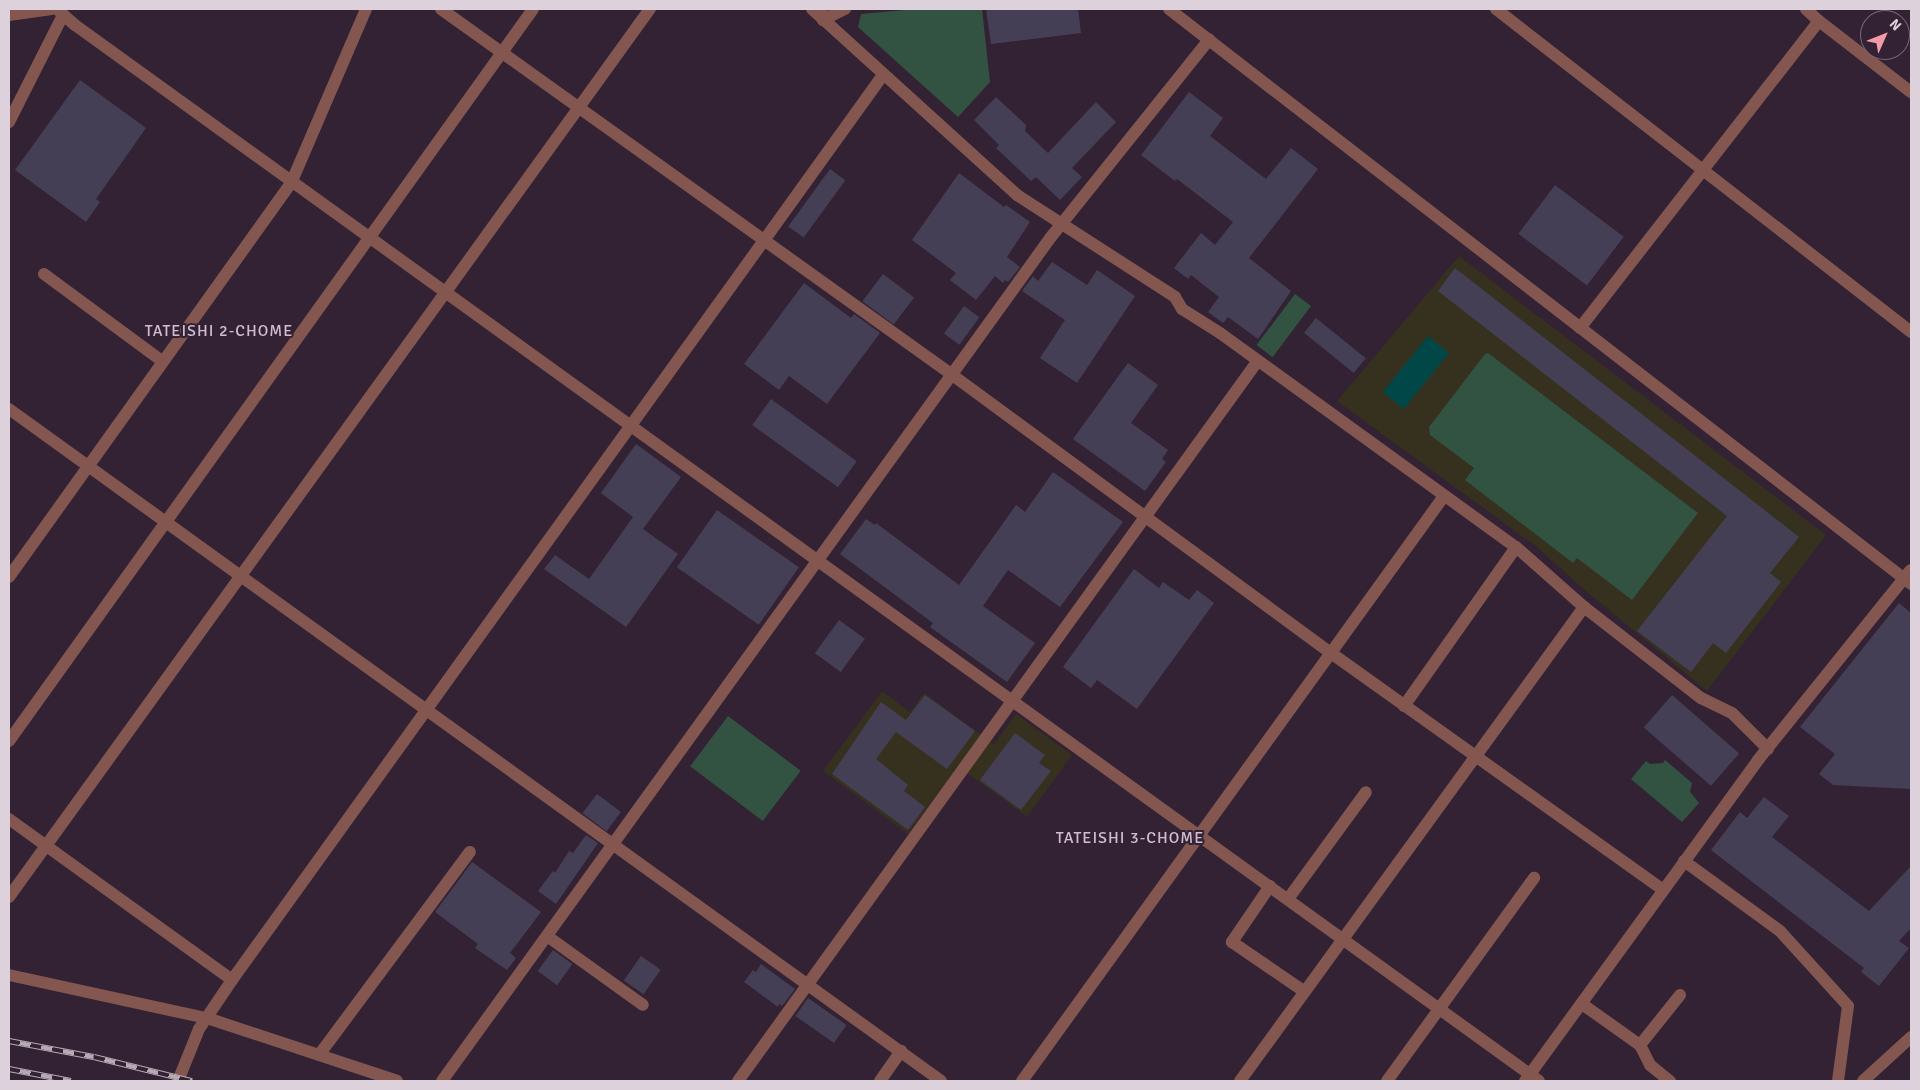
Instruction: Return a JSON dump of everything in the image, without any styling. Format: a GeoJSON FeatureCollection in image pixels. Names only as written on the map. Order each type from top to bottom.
{"type":"FeatureCollection","features":[{"type":"Feature","properties":{"kind":"street"},"geometry":{"type":"LineString","coordinates":[[9,577],[292,181],[366,9]]}},
{"type":"Feature","properties":{"kind":"street"},"geometry":{"type":"LineString","coordinates":[[442,9],[951,374],[1404,706],[1663,890]]}},
{"type":"Feature","properties":{"kind":"street"},"geometry":{"type":"LineString","coordinates":[[9,741],[533,9]]}},
{"type":"Feature","properties":{"kind":"street"},"geometry":{"type":"LineString","coordinates":[[9,897],[444,291],[650,9]]}},
{"type":"Feature","properties":{"kind":"street"},"geometry":{"type":"LineString","coordinates":[[812,9],[823,14],[883,75],[1017,195],[1175,297],[1182,309],[1516,547],[1584,607],[1701,698],[1732,713],[1768,750]]}},
{"type":"Feature","properties":{"kind":"street"},"geometry":{"type":"LineString","coordinates":[[823,14],[845,9]]}},
{"type":"Feature","properties":{"kind":"street"},"geometry":{"type":"LineString","coordinates":[[9,15],[57,11],[817,561],[1439,1007],[1532,1079],[1582,1004],[1684,861],[1768,750],[1909,578],[1580,328],[1169,9]]}},
{"type":"Feature","properties":{"kind":"street"},"geometry":{"type":"LineString","coordinates":[[1496,9],[1911,332]]}},
{"type":"Feature","properties":{"kind":"street"},"geometry":{"type":"LineString","coordinates":[[1806,9],[1911,92]]}},
{"type":"Feature","properties":{"kind":"street"},"geometry":{"type":"LineString","coordinates":[[9,122],[57,11]]}},
{"type":"Feature","properties":{"kind":"street"},"geometry":{"type":"LineString","coordinates":[[1580,328],[1819,21]]}},
{"type":"Feature","properties":{"kind":"street"},"geometry":{"type":"LineString","coordinates":[[442,1081],[951,374],[1062,224],[1209,40]]}},
{"type":"Feature","properties":{"kind":"street"},"geometry":{"type":"LineString","coordinates":[[178,1081],[199,1029],[232,980],[883,75]]}},
{"type":"Feature","properties":{"kind":"street"},"geometry":{"type":"LineString","coordinates":[[44,274],[162,361]]}},
{"type":"Feature","properties":{"kind":"street"},"geometry":{"type":"LineString","coordinates":[[738,1081],[1258,362]]}},
{"type":"Feature","properties":{"kind":"street"},"geometry":{"type":"LineString","coordinates":[[9,409],[425,711],[941,1081]]}},
{"type":"Feature","properties":{"kind":"street"},"geometry":{"type":"LineString","coordinates":[[1022,1081],[1444,496]]}},
{"type":"Feature","properties":{"kind":"street"},"geometry":{"type":"LineString","coordinates":[[1404,706],[1516,547]]}},
{"type":"Feature","properties":{"kind":"street"},"geometry":{"type":"LineString","coordinates":[[1240,1081],[1477,757],[1584,607]]}},
{"type":"Feature","properties":{"kind":"street"},"geometry":{"type":"LineString","coordinates":[[1288,899],[1366,792]]}},
{"type":"Feature","properties":{"kind":"street"},"geometry":{"type":"LineString","coordinates":[[9,819],[232,980]]}},
{"type":"Feature","properties":{"kind":"street"},"geometry":{"type":"LineString","coordinates":[[319,1055],[384,965],[470,852]]}},
{"type":"Feature","properties":{"kind":"street"},"geometry":{"type":"LineString","coordinates":[[1684,861],[1780,932],[1848,1006],[1838,1081]]}},
{"type":"Feature","properties":{"kind":"street"},"geometry":{"type":"LineString","coordinates":[[1387,1081],[1534,878]]}},
{"type":"Feature","properties":{"kind":"street"},"geometry":{"type":"LineString","coordinates":[[1270,886],[1232,942],[1305,992]]}},
{"type":"Feature","properties":{"kind":"street"},"geometry":{"type":"LineString","coordinates":[[547,936],[642,1005]]}},
{"type":"Feature","properties":{"kind":"street"},"geometry":{"type":"LineString","coordinates":[[9,976],[207,1018],[397,1081]]}},
{"type":"Feature","properties":{"kind":"street"},"geometry":{"type":"LineString","coordinates":[[1640,1045],[1680,995]]}},
{"type":"Feature","properties":{"kind":"street"},"geometry":{"type":"LineString","coordinates":[[1582,1004],[1640,1045],[1650,1065],[1670,1081]]}},
{"type":"Feature","properties":{"kind":"street"},"geometry":{"type":"LineString","coordinates":[[1863,1081],[1911,1037]]}},
{"type":"Feature","properties":{"kind":"street"},"geometry":{"type":"LineString","coordinates":[[880,1081],[901,1051]]}},
{"type":"Feature","properties":{"kind":"shaded area"},"geometry":{"type":"Polygon","coordinates":[[[916,9],[982,9],[990,82],[958,117],[858,27],[861,14],[916,9]]]}},
{"type":"Feature","properties":{"kind":"shaded area"},"geometry":{"type":"Polygon","coordinates":[[[1459,256],[1826,535],[1707,691],[1580,586],[1537,547],[1337,401],[1459,256]]]}},
{"type":"Feature","properties":{"kind":"shaded area"},"geometry":{"type":"Polygon","coordinates":[[[1295,294],[1311,306],[1272,357],[1256,345],[1295,294]]]}},
{"type":"Feature","properties":{"kind":"shaded area"},"geometry":{"type":"Polygon","coordinates":[[[1428,336],[1449,353],[1404,409],[1383,392],[1428,336]]]}},
{"type":"Feature","properties":{"kind":"shaded area"},"geometry":{"type":"Polygon","coordinates":[[[1488,353],[1698,513],[1632,600],[1577,558],[1573,563],[1465,480],[1474,468],[1430,435],[1429,427],[1485,354],[1488,353]]]}},
{"type":"Feature","properties":{"kind":"shaded area"},"geometry":{"type":"Polygon","coordinates":[[[882,691],[910,712],[924,693],[994,744],[1016,714],[1072,755],[1027,817],[958,766],[908,834],[823,771],[882,691]]]}},
{"type":"Feature","properties":{"kind":"shaded area"},"geometry":{"type":"Polygon","coordinates":[[[728,716],[801,771],[763,821],[690,766],[728,716]]]}},
{"type":"Feature","properties":{"kind":"shaded area"},"geometry":{"type":"Polygon","coordinates":[[[1665,760],[1692,783],[1690,792],[1699,803],[1682,822],[1631,779],[1646,761],[1650,764],[1663,763],[1665,760]]]}},
{"type":"Feature","properties":{"kind":"building"},"geometry":{"type":"Polygon","coordinates":[[[986,9],[1078,9],[1081,33],[991,44],[986,9]]]}},
{"type":"Feature","properties":{"kind":"building"},"geometry":{"type":"Polygon","coordinates":[[[80,80],[146,128],[96,199],[100,202],[86,222],[15,170],[80,80]]]}},
{"type":"Feature","properties":{"kind":"building"},"geometry":{"type":"Polygon","coordinates":[[[1189,92],[1223,118],[1210,136],[1266,179],[1291,148],[1318,169],[1249,258],[1291,291],[1258,339],[1228,317],[1223,323],[1208,312],[1219,297],[1191,275],[1188,279],[1174,268],[1201,233],[1215,245],[1233,222],[1177,179],[1175,181],[1141,155],[1189,92]]]}},
{"type":"Feature","properties":{"kind":"building"},"geometry":{"type":"Polygon","coordinates":[[[996,97],[1026,125],[1025,131],[1048,153],[1096,102],[1116,122],[1072,168],[1082,177],[1060,200],[1036,177],[1031,181],[996,148],[999,145],[974,120],[996,97]]]}},
{"type":"Feature","properties":{"kind":"building"},"geometry":{"type":"Polygon","coordinates":[[[830,169],[845,180],[804,238],[788,226],[830,169]]]}},
{"type":"Feature","properties":{"kind":"building"},"geometry":{"type":"Polygon","coordinates":[[[959,173],[1004,207],[1006,205],[1030,222],[1007,257],[1020,267],[1008,282],[1005,280],[1003,283],[995,276],[976,300],[950,280],[956,273],[912,240],[959,173]]]}},
{"type":"Feature","properties":{"kind":"building"},"geometry":{"type":"Polygon","coordinates":[[[1555,185],[1624,237],[1587,285],[1518,234],[1555,185]]]}},
{"type":"Feature","properties":{"kind":"building"},"geometry":{"type":"Polygon","coordinates":[[[1052,262],[1087,285],[1097,270],[1135,296],[1077,383],[1040,358],[1065,320],[1022,291],[1033,276],[1038,281],[1052,262]]]}},
{"type":"Feature","properties":{"kind":"building"},"geometry":{"type":"Polygon","coordinates":[[[1455,268],[1799,537],[1770,573],[1781,582],[1726,653],[1713,643],[1691,672],[1637,631],[1727,516],[1438,291],[1455,268]]]}},
{"type":"Feature","properties":{"kind":"building"},"geometry":{"type":"Polygon","coordinates":[[[883,274],[914,297],[894,325],[863,301],[883,274]]]}},
{"type":"Feature","properties":{"kind":"building"},"geometry":{"type":"Polygon","coordinates":[[[804,283],[851,318],[854,314],[880,333],[827,404],[789,376],[779,390],[744,364],[804,283]]]}},
{"type":"Feature","properties":{"kind":"building"},"geometry":{"type":"Polygon","coordinates":[[[964,306],[979,317],[959,345],[944,334],[964,306]]]}},
{"type":"Feature","properties":{"kind":"building"},"geometry":{"type":"Polygon","coordinates":[[[1316,318],[1366,358],[1354,373],[1304,333],[1316,318]]]}},
{"type":"Feature","properties":{"kind":"building"},"geometry":{"type":"Polygon","coordinates":[[[1128,363],[1158,385],[1131,423],[1168,450],[1162,459],[1166,462],[1145,491],[1073,439],[1128,363]]]}},
{"type":"Feature","properties":{"kind":"building"},"geometry":{"type":"Polygon","coordinates":[[[771,399],[857,461],[838,487],[752,425],[771,399]]]}},
{"type":"Feature","properties":{"kind":"building"},"geometry":{"type":"Polygon","coordinates":[[[636,444],[681,477],[643,529],[678,554],[626,627],[544,569],[555,555],[589,579],[633,517],[601,493],[636,444]]]}},
{"type":"Feature","properties":{"kind":"building"},"geometry":{"type":"Polygon","coordinates":[[[1053,472],[1123,522],[1060,607],[1008,570],[983,606],[1035,643],[1007,682],[930,627],[933,623],[840,554],[866,519],[875,525],[876,523],[959,585],[1016,505],[1025,512],[1053,472]]]}},
{"type":"Feature","properties":{"kind":"building"},"geometry":{"type":"Polygon","coordinates":[[[717,510],[799,567],[759,625],[677,567],[717,510]]]}},
{"type":"Feature","properties":{"kind":"building"},"geometry":{"type":"Polygon","coordinates":[[[1134,569],[1159,588],[1163,582],[1189,600],[1197,590],[1214,603],[1137,709],[1097,680],[1091,688],[1063,667],[1134,569]]]}},
{"type":"Feature","properties":{"kind":"building"},"geometry":{"type":"Polygon","coordinates":[[[1899,603],[1911,613],[1911,789],[1833,785],[1819,774],[1835,754],[1800,727],[1899,603]]]}},
{"type":"Feature","properties":{"kind":"building"},"geometry":{"type":"Polygon","coordinates":[[[839,620],[865,639],[841,672],[815,653],[839,620]]]}},
{"type":"Feature","properties":{"kind":"building"},"geometry":{"type":"Polygon","coordinates":[[[925,695],[975,731],[947,769],[896,732],[876,759],[908,785],[904,791],[925,807],[908,830],[832,774],[881,702],[906,720],[925,695]]]}},
{"type":"Feature","properties":{"kind":"building"},"geometry":{"type":"Polygon","coordinates":[[[1672,695],[1739,753],[1711,786],[1644,727],[1672,695]]]}},
{"type":"Feature","properties":{"kind":"building"},"geometry":{"type":"Polygon","coordinates":[[[1015,733],[1045,755],[1039,763],[1051,771],[1021,810],[980,780],[1015,733]]]}},
{"type":"Feature","properties":{"kind":"building"},"geometry":{"type":"Polygon","coordinates":[[[597,794],[621,812],[607,831],[583,813],[597,794]]]}},
{"type":"Feature","properties":{"kind":"building"},"geometry":{"type":"Polygon","coordinates":[[[1764,797],[1789,816],[1772,837],[1869,911],[1911,866],[1911,928],[1899,941],[1909,948],[1879,986],[1861,972],[1864,968],[1711,850],[1740,812],[1747,818],[1764,797]]]}},
{"type":"Feature","properties":{"kind":"building"},"geometry":{"type":"Polygon","coordinates":[[[586,835],[598,843],[556,904],[538,891],[553,871],[555,873],[569,851],[573,853],[586,835]]]}},
{"type":"Feature","properties":{"kind":"building"},"geometry":{"type":"Polygon","coordinates":[[[472,862],[541,912],[510,953],[516,958],[507,970],[475,948],[478,944],[435,912],[472,862]]]}},
{"type":"Feature","properties":{"kind":"building"},"geometry":{"type":"Polygon","coordinates":[[[553,950],[572,964],[557,985],[538,971],[553,950]]]}},
{"type":"Feature","properties":{"kind":"building"},"geometry":{"type":"Polygon","coordinates":[[[641,956],[661,970],[643,994],[624,981],[641,956]]]}},
{"type":"Feature","properties":{"kind":"building"},"geometry":{"type":"Polygon","coordinates":[[[761,964],[795,989],[782,1006],[779,1004],[778,1007],[744,982],[753,970],[756,972],[761,964]]]}},
{"type":"Feature","properties":{"kind":"building"},"geometry":{"type":"Polygon","coordinates":[[[808,998],[847,1025],[834,1043],[795,1016],[808,998]]]}},
{"type":"Feature","properties":{"kind":"railway"},"geometry":{"type":"LineString","coordinates":[[9,1041],[94,1057],[192,1081]]}},
{"type":"Feature","properties":{"kind":"railway"},"geometry":{"type":"LineString","coordinates":[[9,1069],[71,1081]]}},
{"type":"Feature","properties":{"kind":"district","name":"TATEISHI 2-CHOME"},"geometry":{"type":"Point","coordinates":[219,331]}},
{"type":"Feature","properties":{"kind":"district","name":"TATEISHI 3-CHOME"},"geometry":{"type":"Point","coordinates":[1130,838]}}]}
